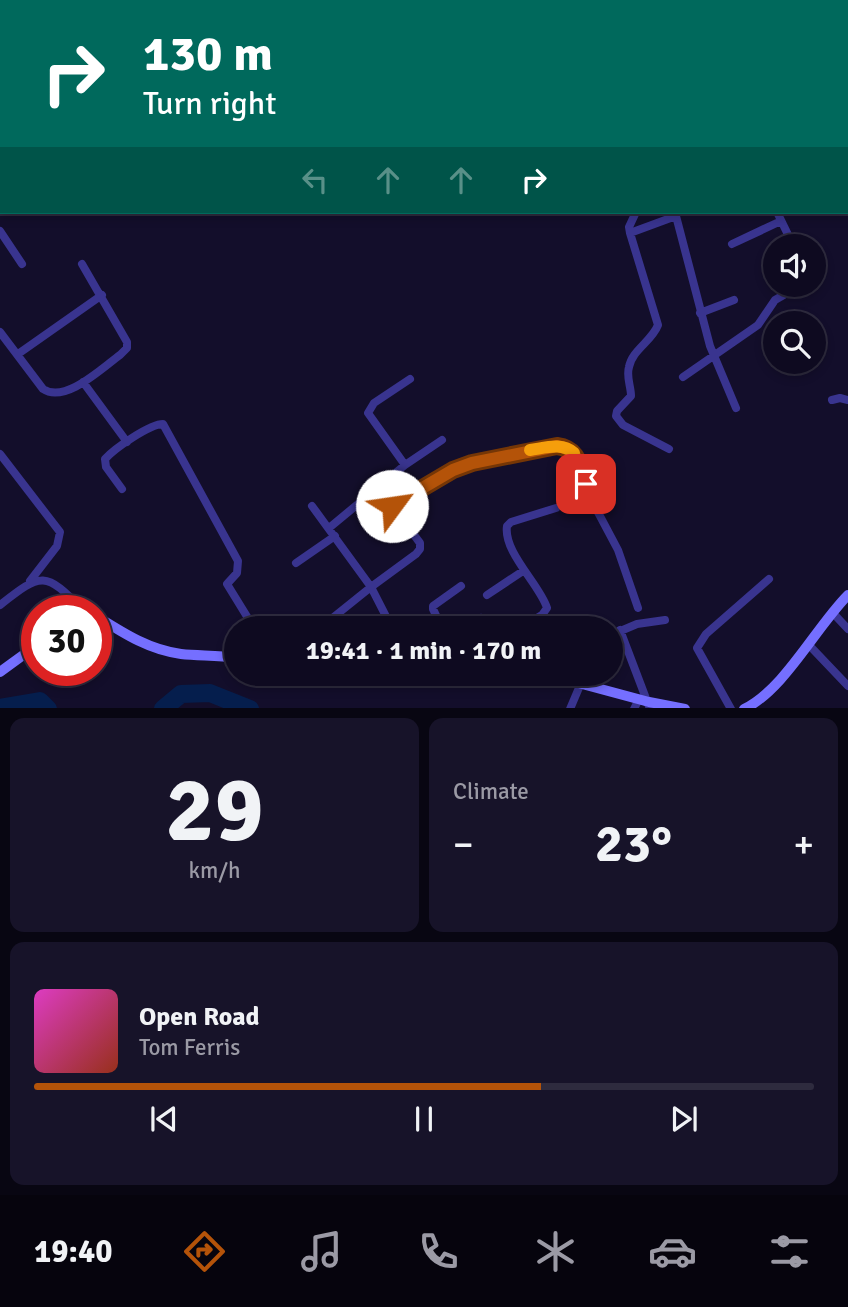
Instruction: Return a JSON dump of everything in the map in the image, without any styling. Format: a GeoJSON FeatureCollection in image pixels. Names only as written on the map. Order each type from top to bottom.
{"type":"FeatureCollection","features":[{"type":"Feature","properties":{"kind":"street"},"geometry":{"type":"LineString","coordinates":[[635,214],[629,227],[630,233],[658,325],[656,331],[631,359],[628,369],[631,396],[616,416],[622,425],[669,449]]}},
{"type":"Feature","properties":{"kind":"street"},"geometry":{"type":"LineString","coordinates":[[630,233],[676,214],[699,313],[714,358],[736,408]]}},
{"type":"Feature","properties":{"kind":"street"},"geometry":{"type":"LineString","coordinates":[[777,214],[787,234]]}},
{"type":"Feature","properties":{"kind":"street"},"geometry":{"type":"LineString","coordinates":[[732,244],[781,221]]}},
{"type":"Feature","properties":{"kind":"street"},"geometry":{"type":"LineString","coordinates":[[0,230],[22,264]]}},
{"type":"Feature","properties":{"kind":"street"},"geometry":{"type":"LineString","coordinates":[[0,332],[43,389],[58,394],[83,382],[127,348],[124,334],[82,264]]}},
{"type":"Feature","properties":{"kind":"street"},"geometry":{"type":"LineString","coordinates":[[18,354],[102,295]]}},
{"type":"Feature","properties":{"kind":"street"},"geometry":{"type":"LineString","coordinates":[[683,377],[758,325],[775,300],[780,297]]}},
{"type":"Feature","properties":{"kind":"street"},"geometry":{"type":"LineString","coordinates":[[699,313],[734,300]]}},
{"type":"Feature","properties":{"kind":"street"},"geometry":{"type":"LineString","coordinates":[[405,465],[368,413],[374,403],[410,379]]}},
{"type":"Feature","properties":{"kind":"street"},"geometry":{"type":"LineString","coordinates":[[83,382],[127,442]]}},
{"type":"Feature","properties":{"kind":"street"},"geometry":{"type":"LineString","coordinates":[[832,400],[848,400]]}},
{"type":"Feature","properties":{"kind":"street"},"geometry":{"type":"LineString","coordinates":[[122,489],[105,463],[109,455],[155,425],[163,424],[238,561],[236,573],[227,584],[247,616]]}},
{"type":"Feature","properties":{"kind":"street"},"geometry":{"type":"LineString","coordinates":[[329,528],[405,465],[442,440]]}},
{"type":"Feature","properties":{"kind":"street"},"geometry":{"type":"LineString","coordinates":[[392,506],[453,470],[472,463],[557,446],[568,447],[575,454],[592,501],[618,550],[638,608]]}},
{"type":"Feature","properties":{"kind":"street"},"geometry":{"type":"LineString","coordinates":[[0,454],[60,532],[57,546],[30,581],[0,605]]}},
{"type":"Feature","properties":{"kind":"street"},"geometry":{"type":"LineString","coordinates":[[335,616],[420,549],[420,543],[379,488]]}},
{"type":"Feature","properties":{"kind":"street"},"geometry":{"type":"LineString","coordinates":[[312,506],[371,587],[385,616]]}},
{"type":"Feature","properties":{"kind":"street"},"geometry":{"type":"LineString","coordinates":[[540,616],[547,608],[523,571],[507,526],[556,508]]}},
{"type":"Feature","properties":{"kind":"street"},"geometry":{"type":"LineString","coordinates":[[296,563],[335,536]]}},
{"type":"Feature","properties":{"kind":"street"},"geometry":{"type":"LineString","coordinates":[[487,595],[523,571]]}},
{"type":"Feature","properties":{"kind":"street"},"geometry":{"type":"LineString","coordinates":[[730,708],[697,648],[706,634],[769,579]]}},
{"type":"Feature","properties":{"kind":"street"},"geometry":{"type":"LineString","coordinates":[[30,581],[51,581],[69,595]]}},
{"type":"Feature","properties":{"kind":"street"},"geometry":{"type":"LineString","coordinates":[[436,616],[433,606],[461,586]]}},
{"type":"Feature","properties":{"kind":"street"},"geometry":{"type":"LineString","coordinates":[[745,708],[773,687],[832,611],[848,595]]}},
{"type":"Feature","properties":{"kind":"street"},"geometry":{"type":"LineString","coordinates":[[832,611],[848,629]]}},
{"type":"Feature","properties":{"kind":"street"},"geometry":{"type":"LineString","coordinates":[[623,629],[665,620]]}},
{"type":"Feature","properties":{"kind":"street"},"geometry":{"type":"LineString","coordinates":[[112,626],[153,648],[179,654],[224,657]]}},
{"type":"Feature","properties":{"kind":"street"},"geometry":{"type":"LineString","coordinates":[[623,640],[643,704]]}},
{"type":"Feature","properties":{"kind":"street"},"geometry":{"type":"LineString","coordinates":[[808,644],[848,686]]}},
{"type":"Feature","properties":{"kind":"street"},"geometry":{"type":"LineString","coordinates":[[0,672],[21,657]]}},
{"type":"Feature","properties":{"kind":"street"},"geometry":{"type":"LineString","coordinates":[[570,708],[580,686]]}},
{"type":"Feature","properties":{"kind":"street"},"geometry":{"type":"LineString","coordinates":[[590,686],[643,704],[677,708]]}},
{"type":"Feature","properties":{"kind":"waterway"},"geometry":{"type":"LineString","coordinates":[[164,708],[181,694],[210,693],[248,708]]}},
{"type":"Feature","properties":{"kind":"waterway"},"geometry":{"type":"LineString","coordinates":[[0,708],[40,701],[47,708]]}},
{"type":"Feature","properties":{"kind":"slow traffic"},"geometry":{"type":"LineString","coordinates":[[530,450],[557,446],[568,447],[574,453]]}},
{"type":"Feature","properties":{"kind":"route"},"geometry":{"type":"LineString","coordinates":[[392,506],[453,470],[472,463],[557,446],[568,447],[575,454],[586,484]]}}]}
